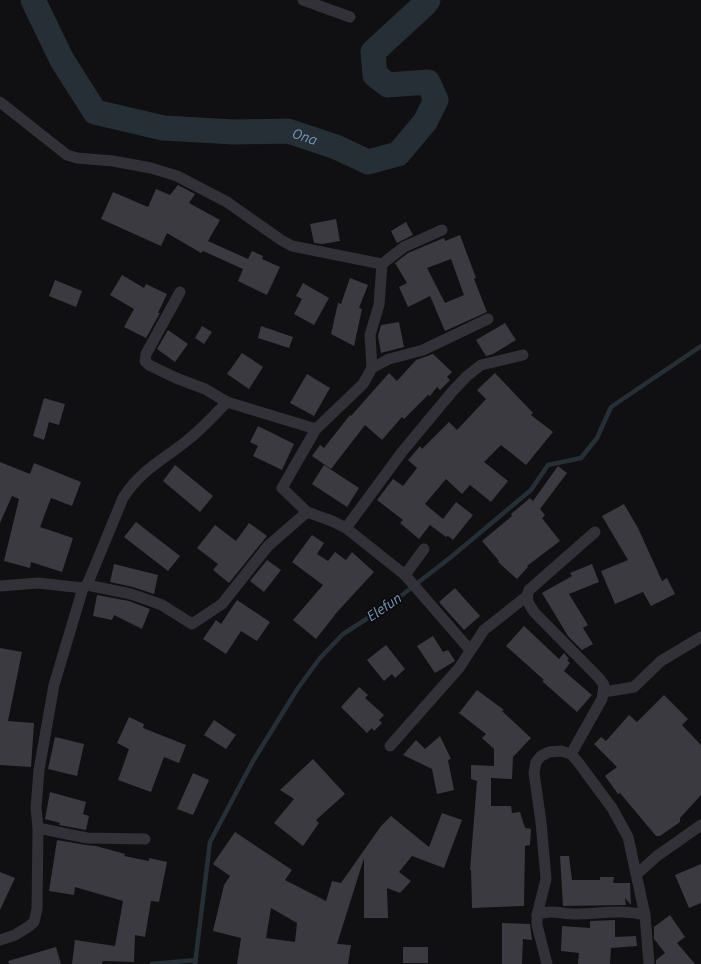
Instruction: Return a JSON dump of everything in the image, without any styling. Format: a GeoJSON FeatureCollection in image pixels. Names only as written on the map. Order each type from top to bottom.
{"type":"FeatureCollection","features":[{"type":"Feature","properties":{"kind":"street"},"geometry":{"type":"LineString","coordinates":[[303,0],[350,17]]}},
{"type":"Feature","properties":{"kind":"street"},"geometry":{"type":"LineString","coordinates":[[0,102],[67,155],[151,168],[177,176],[227,202],[292,246],[382,264]]}},
{"type":"Feature","properties":{"kind":"street"},"geometry":{"type":"LineString","coordinates":[[442,230],[404,247],[382,264],[379,304],[370,335],[372,368],[364,384],[316,429],[282,488],[307,512],[346,528],[411,582],[470,650]]}},
{"type":"Feature","properties":{"kind":"street"},"geometry":{"type":"LineString","coordinates":[[180,292],[146,354],[145,361],[176,378],[205,389],[227,402],[316,429]]}},
{"type":"Feature","properties":{"kind":"street"},"geometry":{"type":"LineString","coordinates":[[372,368],[390,359],[423,350],[488,319]]}},
{"type":"Feature","properties":{"kind":"street"},"geometry":{"type":"LineString","coordinates":[[346,528],[402,452],[450,393],[467,376],[480,365],[523,355]]}},
{"type":"Feature","properties":{"kind":"street"},"geometry":{"type":"LineString","coordinates":[[0,940],[16,935],[34,922],[37,908],[38,828],[36,808],[43,742],[54,685],[77,606],[85,586],[130,486],[141,474],[202,428],[227,402]]}},
{"type":"Feature","properties":{"kind":"street"},"geometry":{"type":"LineString","coordinates":[[0,586],[38,583],[85,586],[131,594],[162,605],[192,624],[222,604],[268,546],[307,512]]}},
{"type":"Feature","properties":{"kind":"street"},"geometry":{"type":"LineString","coordinates":[[390,746],[459,668],[484,630],[526,596],[529,590],[595,532]]}},
{"type":"Feature","properties":{"kind":"street"},"geometry":{"type":"LineString","coordinates":[[411,582],[424,549]]}},
{"type":"Feature","properties":{"kind":"street"},"geometry":{"type":"LineString","coordinates":[[65,585],[77,606]]}},
{"type":"Feature","properties":{"kind":"street"},"geometry":{"type":"LineString","coordinates":[[526,596],[527,602],[534,612],[604,685],[602,699],[571,754]]}},
{"type":"Feature","properties":{"kind":"street"},"geometry":{"type":"LineString","coordinates":[[604,692],[634,687],[661,661],[701,637]]}},
{"type":"Feature","properties":{"kind":"street"},"geometry":{"type":"LineString","coordinates":[[546,964],[537,925],[537,915],[546,879],[534,773],[536,762],[541,756],[549,752],[561,751],[571,754],[612,808],[628,837],[645,915],[649,964]]}},
{"type":"Feature","properties":{"kind":"street"},"geometry":{"type":"LineString","coordinates":[[637,874],[657,856],[701,825]]}},
{"type":"Feature","properties":{"kind":"street"},"geometry":{"type":"LineString","coordinates":[[38,828],[87,838],[145,839]]}},
{"type":"Feature","properties":{"kind":"street"},"geometry":{"type":"LineString","coordinates":[[537,915],[542,912],[557,911],[573,914],[629,911],[645,915]]}},
{"type":"Feature","properties":{"kind":"building"},"geometry":{"type":"Polygon","coordinates":[[[178,185],[195,194],[189,203],[220,220],[208,241],[248,259],[252,251],[263,256],[262,259],[280,267],[267,295],[238,281],[243,269],[203,251],[201,253],[167,233],[161,246],[101,219],[113,192],[148,207],[156,189],[170,195],[178,185]]]}},
{"type":"Feature","properties":{"kind":"building"},"geometry":{"type":"Polygon","coordinates":[[[336,219],[340,241],[322,244],[314,243],[310,224],[336,219]]]}},
{"type":"Feature","properties":{"kind":"building"},"geometry":{"type":"Polygon","coordinates":[[[406,222],[413,235],[397,243],[391,231],[406,222]]]}},
{"type":"Feature","properties":{"kind":"building"},"geometry":{"type":"Polygon","coordinates":[[[460,235],[487,312],[445,331],[430,296],[408,307],[399,287],[407,283],[395,263],[408,253],[444,238],[445,241],[460,235]],[[451,259],[427,268],[445,303],[464,295],[451,259]]]}},
{"type":"Feature","properties":{"kind":"building"},"geometry":{"type":"Polygon","coordinates":[[[122,275],[144,288],[146,284],[167,294],[158,313],[160,313],[146,338],[124,327],[134,309],[110,295],[122,275]]]}},
{"type":"Feature","properties":{"kind":"building"},"geometry":{"type":"Polygon","coordinates":[[[350,278],[368,285],[359,308],[362,309],[354,346],[331,334],[338,303],[341,304],[350,278]]]}},
{"type":"Feature","properties":{"kind":"building"},"geometry":{"type":"Polygon","coordinates":[[[55,280],[82,291],[76,307],[49,296],[55,280]]]}},
{"type":"Feature","properties":{"kind":"building"},"geometry":{"type":"Polygon","coordinates":[[[303,283],[329,298],[314,325],[294,314],[302,299],[296,296],[303,283]]]}},
{"type":"Feature","properties":{"kind":"building"},"geometry":{"type":"Polygon","coordinates":[[[399,322],[404,347],[381,353],[378,336],[381,325],[399,322]]]}},
{"type":"Feature","properties":{"kind":"building"},"geometry":{"type":"Polygon","coordinates":[[[505,323],[516,340],[493,354],[486,356],[476,340],[505,323]]]}},
{"type":"Feature","properties":{"kind":"building"},"geometry":{"type":"Polygon","coordinates":[[[202,326],[212,332],[204,344],[195,338],[202,326]]]}},
{"type":"Feature","properties":{"kind":"building"},"geometry":{"type":"Polygon","coordinates":[[[261,326],[293,337],[289,348],[258,338],[261,326]]]}},
{"type":"Feature","properties":{"kind":"building"},"geometry":{"type":"Polygon","coordinates":[[[168,330],[188,344],[175,362],[157,349],[168,330]]]}},
{"type":"Feature","properties":{"kind":"building"},"geometry":{"type":"Polygon","coordinates":[[[242,353],[263,367],[249,389],[227,374],[242,353]]]}},
{"type":"Feature","properties":{"kind":"building"},"geometry":{"type":"Polygon","coordinates":[[[433,354],[452,372],[447,377],[450,380],[440,390],[437,387],[430,396],[428,395],[404,419],[402,417],[382,440],[365,425],[331,469],[312,456],[320,445],[324,448],[350,415],[389,373],[397,381],[416,360],[433,354]]]}},
{"type":"Feature","properties":{"kind":"building"},"geometry":{"type":"Polygon","coordinates":[[[495,373],[533,413],[531,415],[553,432],[526,465],[501,445],[484,462],[508,481],[491,502],[470,485],[462,494],[446,479],[425,504],[443,519],[456,502],[473,515],[453,540],[430,525],[419,539],[400,523],[403,520],[377,500],[393,479],[403,486],[417,468],[408,460],[420,446],[422,449],[449,422],[457,430],[486,399],[477,390],[495,373]]]}},
{"type":"Feature","properties":{"kind":"building"},"geometry":{"type":"Polygon","coordinates":[[[307,374],[330,388],[314,416],[290,403],[307,374]]]}},
{"type":"Feature","properties":{"kind":"building"},"geometry":{"type":"Polygon","coordinates":[[[44,398],[65,404],[59,425],[49,422],[44,440],[33,436],[44,398]]]}},
{"type":"Feature","properties":{"kind":"building"},"geometry":{"type":"Polygon","coordinates":[[[258,426],[294,444],[282,470],[253,456],[258,446],[250,442],[258,426]]]}},
{"type":"Feature","properties":{"kind":"building"},"geometry":{"type":"Polygon","coordinates":[[[0,462],[30,474],[34,463],[81,482],[72,506],[51,498],[40,527],[73,538],[62,572],[31,562],[30,568],[4,561],[19,499],[12,496],[0,523],[0,462]]]}},
{"type":"Feature","properties":{"kind":"building"},"geometry":{"type":"Polygon","coordinates":[[[175,465],[213,496],[200,512],[163,481],[175,465]]]}},
{"type":"Feature","properties":{"kind":"building"},"geometry":{"type":"Polygon","coordinates":[[[324,465],[359,488],[347,507],[312,484],[324,465]]]}},
{"type":"Feature","properties":{"kind":"building"},"geometry":{"type":"Polygon","coordinates":[[[558,466],[567,473],[540,509],[545,515],[542,518],[560,541],[527,566],[517,579],[498,562],[482,541],[530,498],[533,501],[558,466]]]}},
{"type":"Feature","properties":{"kind":"building"},"geometry":{"type":"Polygon","coordinates":[[[624,504],[638,528],[662,581],[667,578],[675,594],[651,606],[643,592],[615,604],[601,571],[628,560],[602,516],[624,504]]]}},
{"type":"Feature","properties":{"kind":"building"},"geometry":{"type":"Polygon","coordinates":[[[136,522],[180,556],[168,571],[124,537],[136,522]]]}},
{"type":"Feature","properties":{"kind":"building"},"geometry":{"type":"Polygon","coordinates":[[[249,523],[267,536],[229,583],[213,570],[218,564],[197,548],[215,525],[236,541],[249,523]]]}},
{"type":"Feature","properties":{"kind":"building"},"geometry":{"type":"Polygon","coordinates":[[[312,535],[324,543],[317,554],[328,561],[335,552],[346,560],[352,552],[374,572],[338,611],[316,639],[293,620],[323,585],[292,562],[312,535]]]}},
{"type":"Feature","properties":{"kind":"building"},"geometry":{"type":"Polygon","coordinates":[[[267,560],[281,570],[264,592],[250,581],[267,560]]]}},
{"type":"Feature","properties":{"kind":"building"},"geometry":{"type":"Polygon","coordinates":[[[114,564],[158,575],[154,594],[110,582],[114,564]]]}},
{"type":"Feature","properties":{"kind":"building"},"geometry":{"type":"Polygon","coordinates":[[[592,564],[599,582],[569,594],[588,625],[583,628],[593,644],[582,650],[568,636],[542,593],[572,576],[570,573],[592,564]]]}},
{"type":"Feature","properties":{"kind":"building"},"geometry":{"type":"Polygon","coordinates":[[[455,588],[480,616],[464,630],[439,602],[455,588]]]}},
{"type":"Feature","properties":{"kind":"building"},"geometry":{"type":"Polygon","coordinates":[[[97,595],[129,601],[150,609],[142,629],[114,615],[112,620],[93,616],[97,595]]]}},
{"type":"Feature","properties":{"kind":"building"},"geometry":{"type":"Polygon","coordinates":[[[237,600],[270,622],[257,641],[241,631],[226,654],[203,639],[216,620],[221,624],[237,600]]]}},
{"type":"Feature","properties":{"kind":"building"},"geometry":{"type":"Polygon","coordinates":[[[524,626],[559,659],[564,653],[570,663],[564,671],[592,695],[577,712],[506,646],[524,626]]]}},
{"type":"Feature","properties":{"kind":"building"},"geometry":{"type":"Polygon","coordinates":[[[433,636],[443,652],[448,650],[455,661],[435,673],[417,646],[433,636]]]}},
{"type":"Feature","properties":{"kind":"building"},"geometry":{"type":"Polygon","coordinates":[[[386,645],[405,669],[395,678],[392,674],[384,681],[367,660],[386,645]]]}},
{"type":"Feature","properties":{"kind":"building"},"geometry":{"type":"Polygon","coordinates":[[[0,648],[22,652],[8,721],[34,723],[31,767],[0,765],[0,648]]]}},
{"type":"Feature","properties":{"kind":"building"},"geometry":{"type":"Polygon","coordinates":[[[359,687],[368,695],[365,698],[384,715],[379,720],[382,723],[374,731],[372,728],[367,733],[341,707],[359,687]]]}},
{"type":"Feature","properties":{"kind":"building"},"geometry":{"type":"Polygon","coordinates":[[[477,690],[504,710],[502,711],[531,738],[513,757],[512,779],[491,778],[491,806],[511,806],[512,813],[520,812],[525,828],[531,829],[530,845],[525,846],[524,906],[472,908],[470,870],[477,781],[471,779],[471,765],[494,766],[494,749],[482,738],[486,734],[459,713],[477,690]]]}},
{"type":"Feature","properties":{"kind":"building"},"geometry":{"type":"Polygon","coordinates":[[[664,695],[688,719],[682,725],[701,745],[701,795],[680,818],[680,822],[660,836],[656,836],[620,793],[618,794],[605,776],[617,767],[594,744],[601,737],[606,741],[629,715],[637,722],[664,695]]]}},
{"type":"Feature","properties":{"kind":"building"},"geometry":{"type":"Polygon","coordinates":[[[129,717],[144,724],[143,728],[186,745],[179,763],[164,757],[151,792],[118,780],[129,749],[117,743],[129,717]]]}},
{"type":"Feature","properties":{"kind":"building"},"geometry":{"type":"Polygon","coordinates":[[[214,720],[236,735],[226,749],[204,735],[214,720]]]}},
{"type":"Feature","properties":{"kind":"building"},"geometry":{"type":"Polygon","coordinates":[[[440,736],[451,759],[448,760],[454,790],[437,794],[432,769],[403,755],[416,740],[425,749],[440,736]]]}},
{"type":"Feature","properties":{"kind":"building"},"geometry":{"type":"Polygon","coordinates":[[[55,737],[84,744],[77,776],[48,769],[55,737]]]}},
{"type":"Feature","properties":{"kind":"building"},"geometry":{"type":"Polygon","coordinates":[[[313,759],[345,794],[316,820],[319,823],[303,846],[274,823],[294,799],[280,790],[313,759]]]}},
{"type":"Feature","properties":{"kind":"building"},"geometry":{"type":"Polygon","coordinates":[[[193,773],[209,780],[193,815],[177,809],[193,773]]]}},
{"type":"Feature","properties":{"kind":"building"},"geometry":{"type":"Polygon","coordinates":[[[50,792],[86,802],[83,814],[89,816],[86,830],[59,825],[60,823],[45,819],[50,792]]]}},
{"type":"Feature","properties":{"kind":"building"},"geometry":{"type":"Polygon","coordinates":[[[442,813],[462,820],[444,868],[412,856],[399,872],[411,881],[400,893],[387,888],[388,918],[364,918],[364,858],[337,944],[351,945],[348,964],[237,964],[241,938],[213,931],[224,885],[230,876],[213,864],[235,832],[292,870],[285,880],[326,901],[332,881],[341,883],[381,826],[391,816],[429,847],[442,813]],[[271,908],[266,938],[295,942],[297,923],[271,908]]]}},
{"type":"Feature","properties":{"kind":"building"},"geometry":{"type":"Polygon","coordinates":[[[57,840],[96,846],[125,854],[124,856],[149,861],[149,858],[167,862],[159,902],[151,901],[145,937],[135,935],[134,962],[103,961],[102,964],[72,964],[75,940],[115,946],[123,901],[75,887],[74,895],[49,891],[57,840]]]}},
{"type":"Feature","properties":{"kind":"building"},"geometry":{"type":"Polygon","coordinates":[[[560,856],[569,856],[572,880],[600,880],[600,877],[614,877],[613,883],[630,883],[631,905],[625,898],[626,905],[563,906],[560,856]]]}},
{"type":"Feature","properties":{"kind":"building"},"geometry":{"type":"Polygon","coordinates":[[[701,864],[701,903],[689,908],[675,875],[701,864]]]}},
{"type":"Feature","properties":{"kind":"building"},"geometry":{"type":"Polygon","coordinates":[[[0,872],[15,878],[0,910],[0,872]]]}},
{"type":"Feature","properties":{"kind":"building"},"geometry":{"type":"Polygon","coordinates":[[[670,915],[685,937],[677,943],[695,964],[656,964],[656,960],[665,953],[654,939],[654,927],[670,915]]]}},
{"type":"Feature","properties":{"kind":"building"},"geometry":{"type":"Polygon","coordinates":[[[615,920],[615,937],[636,936],[637,946],[611,948],[610,964],[578,964],[579,953],[561,951],[562,926],[590,928],[590,921],[615,920]]]}},
{"type":"Feature","properties":{"kind":"building"},"geometry":{"type":"Polygon","coordinates":[[[502,923],[530,924],[532,940],[523,939],[522,964],[502,964],[502,923]]]}},
{"type":"Feature","properties":{"kind":"building"},"geometry":{"type":"Polygon","coordinates":[[[56,947],[61,964],[9,964],[8,961],[56,947]]]}},
{"type":"Feature","properties":{"kind":"building"},"geometry":{"type":"Polygon","coordinates":[[[403,947],[428,947],[428,963],[403,963],[403,947]]]}},
{"type":"Feature","properties":{"kind":"waterway","name":"Ona"},"geometry":{"type":"LineString","coordinates":[[33,0],[62,60],[95,112],[163,128],[234,132],[288,131],[336,147],[368,162],[398,154],[425,122],[436,100],[428,82],[388,85],[375,75],[373,52],[428,0]]}},
{"type":"Feature","properties":{"kind":"waterway","name":"Elefun"},"geometry":{"type":"LineString","coordinates":[[195,964],[210,842],[253,761],[298,688],[320,658],[343,634],[393,602],[451,557],[531,490],[548,465],[581,458],[597,438],[611,407],[701,346]]}},
{"type":"Feature","properties":{"kind":"waterway"},"geometry":{"type":"LineString","coordinates":[[152,964],[196,960]]}}]}
